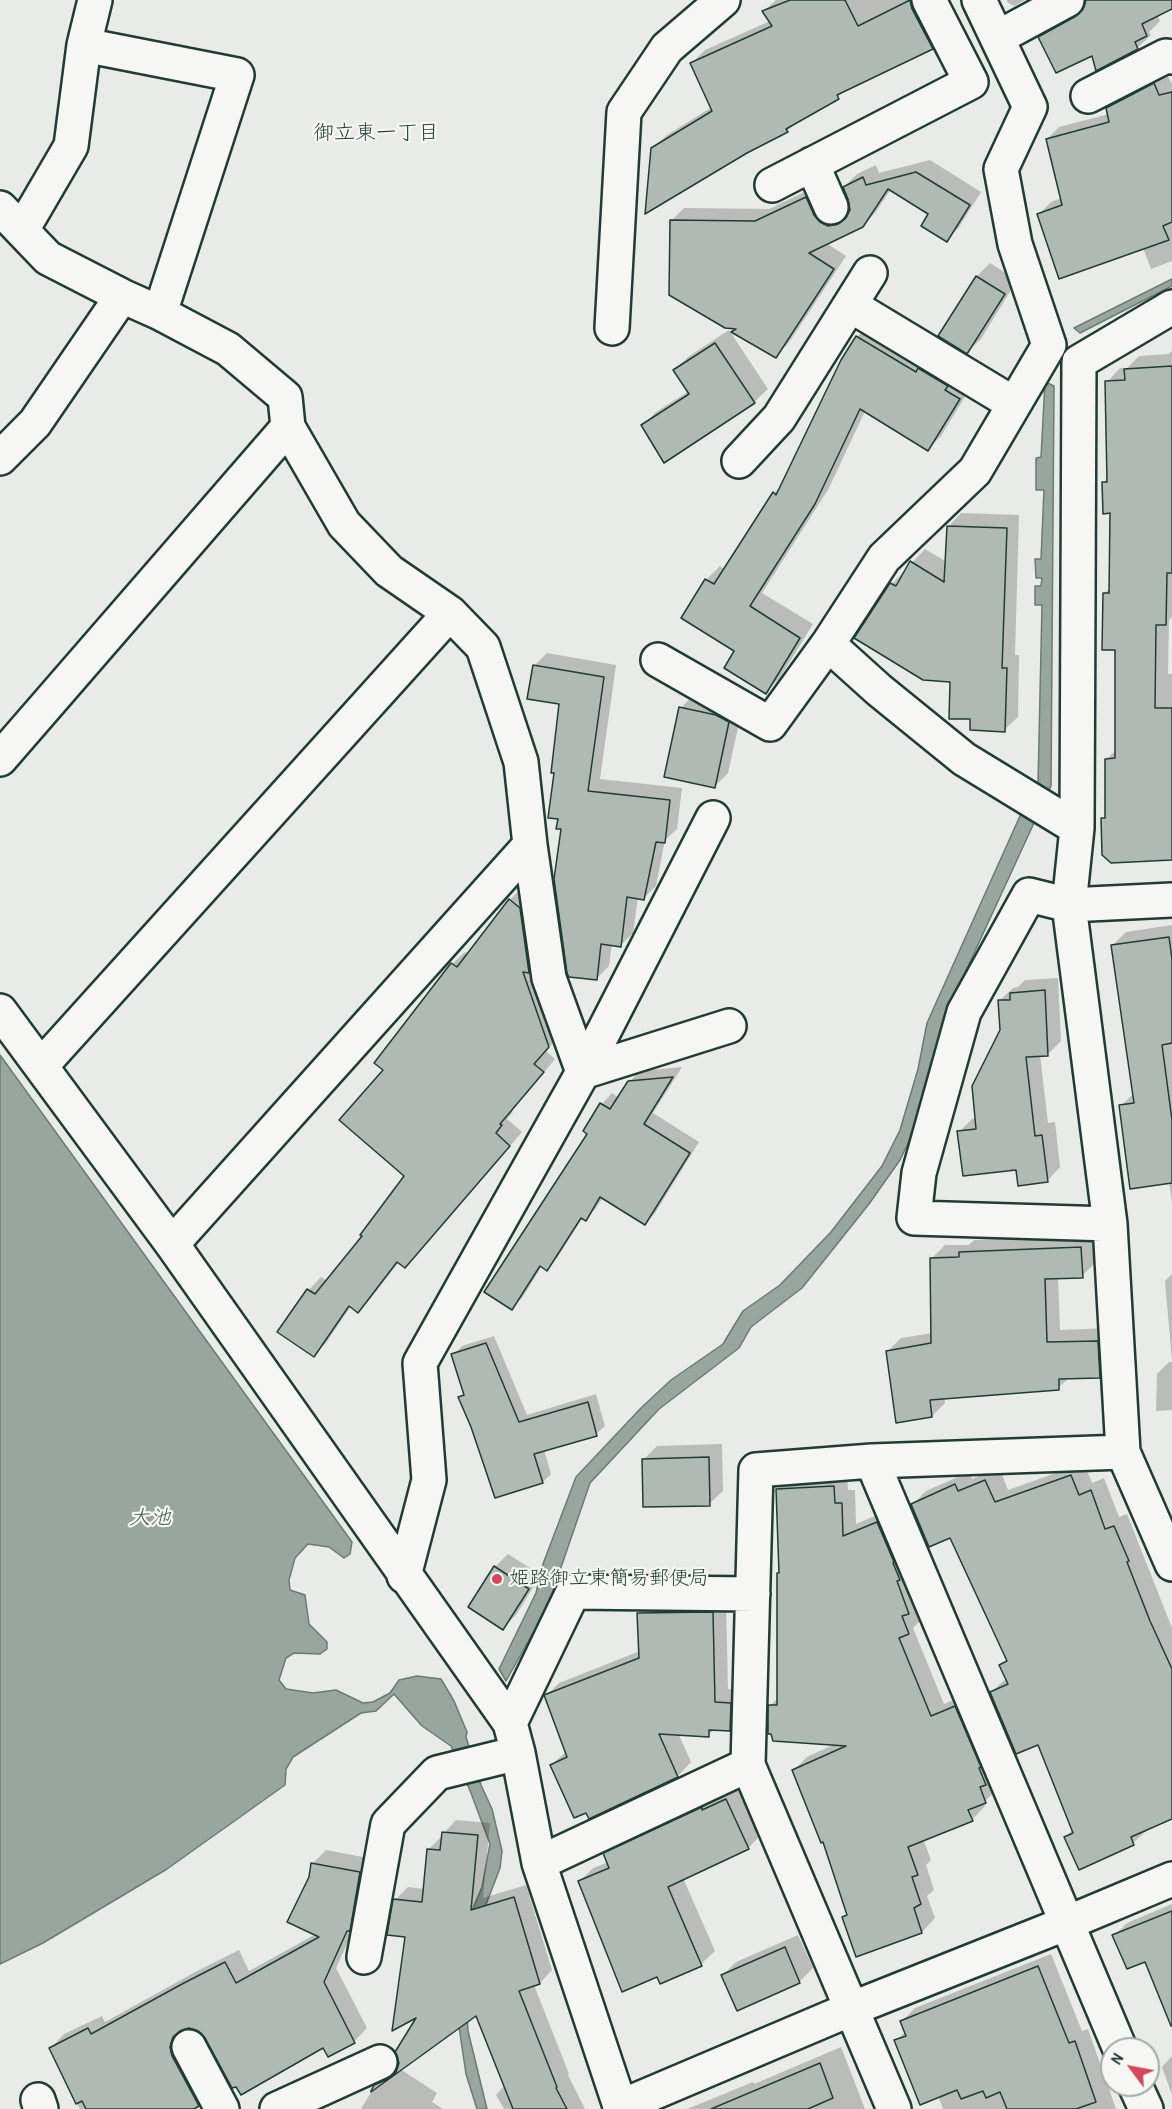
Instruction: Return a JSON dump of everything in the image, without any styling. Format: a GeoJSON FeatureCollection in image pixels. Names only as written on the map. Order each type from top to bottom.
{"type":"FeatureCollection","features":[{"type":"Feature","properties":{"kind":"street"},"geometry":{"type":"LineString","coordinates":[[95,0],[84,45],[71,146],[11,219],[48,258],[228,349],[285,397],[288,427],[345,525],[389,571],[450,613],[483,647],[521,762],[549,978],[583,1072]]}},
{"type":"Feature","properties":{"kind":"street"},"geometry":{"type":"LineString","coordinates":[[612,328],[624,112],[667,48],[723,0]]}},
{"type":"Feature","properties":{"kind":"street"},"geometry":{"type":"LineString","coordinates":[[772,185],[971,82],[929,0]]}},
{"type":"Feature","properties":{"kind":"street"},"geometry":{"type":"LineString","coordinates":[[979,0],[1030,107],[1001,170],[1015,244],[1049,345],[1079,362]]}},
{"type":"Feature","properties":{"kind":"street"},"geometry":{"type":"LineString","coordinates":[[997,38],[1067,0]]}},
{"type":"Feature","properties":{"kind":"street"},"geometry":{"type":"LineString","coordinates":[[84,45],[237,75],[160,313]]}},
{"type":"Feature","properties":{"kind":"street"},"geometry":{"type":"LineString","coordinates":[[1088,96],[1166,56],[1172,57]]}},
{"type":"Feature","properties":{"kind":"street"},"geometry":{"type":"LineString","coordinates":[[812,164],[831,207]]}},
{"type":"Feature","properties":{"kind":"street"},"geometry":{"type":"LineString","coordinates":[[739,461],[779,418],[870,273]]}},
{"type":"Feature","properties":{"kind":"street"},"geometry":{"type":"LineString","coordinates":[[0,458],[35,423],[122,296]]}},
{"type":"Feature","properties":{"kind":"street"},"geometry":{"type":"LineString","coordinates":[[850,305],[1014,404]]}},
{"type":"Feature","properties":{"kind":"street"},"geometry":{"type":"LineString","coordinates":[[1079,362],[1172,307]]}},
{"type":"Feature","properties":{"kind":"street"},"geometry":{"type":"LineString","coordinates":[[658,660],[770,724],[828,644],[884,558],[975,471],[1049,345]]}},
{"type":"Feature","properties":{"kind":"street"},"geometry":{"type":"LineString","coordinates":[[1079,362],[1077,828],[1069,905],[1110,1224],[1124,1452],[1172,1564]]}},
{"type":"Feature","properties":{"kind":"street"},"geometry":{"type":"LineString","coordinates":[[0,759],[288,427]]}},
{"type":"Feature","properties":{"kind":"street"},"geometry":{"type":"LineString","coordinates":[[41,1066],[450,613]]}},
{"type":"Feature","properties":{"kind":"street"},"geometry":{"type":"LineString","coordinates":[[828,644],[879,690],[964,759],[1077,828]]}},
{"type":"Feature","properties":{"kind":"street"},"geometry":{"type":"LineString","coordinates":[[404,1576],[429,1480],[420,1363],[583,1072],[713,818]]}},
{"type":"Feature","properties":{"kind":"street"},"geometry":{"type":"LineString","coordinates":[[172,1244],[530,845]]}},
{"type":"Feature","properties":{"kind":"street"},"geometry":{"type":"LineString","coordinates":[[1110,1224],[914,1218],[920,1173],[964,1012],[1029,895],[1069,905],[1172,900]]}},
{"type":"Feature","properties":{"kind":"street"},"geometry":{"type":"LineString","coordinates":[[0,1011],[172,1244],[514,1738],[539,1863],[620,2108],[851,2009],[1172,1879]]}},
{"type":"Feature","properties":{"kind":"street"},"geometry":{"type":"LineString","coordinates":[[583,1072],[729,1026]]}},
{"type":"Feature","properties":{"kind":"street"},"geometry":{"type":"LineString","coordinates":[[894,2109],[748,1765],[756,1470],[872,1461],[1124,1452]]}},
{"type":"Feature","properties":{"kind":"street"},"geometry":{"type":"LineString","coordinates":[[872,1461],[1115,2037]]}},
{"type":"Feature","properties":{"kind":"street"},"geometry":{"type":"LineString","coordinates":[[364,1957],[388,1824],[437,1773],[514,1738],[573,1592],[753,1594]]}},
{"type":"Feature","properties":{"kind":"street"},"geometry":{"type":"LineString","coordinates":[[539,1863],[748,1765]]}},
{"type":"Feature","properties":{"kind":"street"},"geometry":{"type":"LineString","coordinates":[[189,2047],[222,2109]]}},
{"type":"Feature","properties":{"kind":"street"},"geometry":{"type":"LineString","coordinates":[[290,2107],[380,2062]]}},
{"type":"Feature","properties":{"kind":"water"},"geometry":{"type":"Polygon","coordinates":[[[1172,279],[1172,286],[1080,333],[1074,328],[1172,279]]]}},
{"type":"Feature","properties":{"kind":"water"},"geometry":{"type":"Polygon","coordinates":[[[1045,382],[1054,386],[1051,786],[953,999],[924,1110],[900,1160],[869,1204],[802,1288],[751,1327],[739,1348],[659,1409],[590,1483],[547,1608],[506,1681],[499,1669],[536,1593],[543,1564],[576,1477],[641,1408],[671,1380],[723,1344],[743,1311],[780,1285],[831,1232],[882,1166],[900,1130],[918,1069],[927,1023],[1033,787],[1038,784],[1042,605],[1035,605],[1035,586],[1041,586],[1042,578],[1036,578],[1035,559],[1041,559],[1044,490],[1036,490],[1036,458],[1041,457],[1045,382]]]}},
{"type":"Feature","properties":{"kind":"water","name":"大池"},"geometry":{"type":"Polygon","coordinates":[[[0,1055],[352,1542],[350,1554],[344,1558],[329,1547],[308,1544],[295,1558],[289,1580],[290,1590],[305,1595],[309,1624],[327,1642],[327,1649],[320,1654],[294,1653],[286,1658],[279,1680],[286,1689],[313,1693],[336,1690],[363,1703],[373,1702],[390,1693],[399,1680],[417,1676],[441,1679],[454,1701],[467,1732],[466,1737],[481,1785],[492,1809],[502,1851],[500,1868],[482,1915],[466,1994],[468,2031],[487,2109],[477,2109],[466,2074],[457,2013],[468,1920],[482,1887],[490,1844],[451,1746],[422,1726],[394,1694],[376,1711],[361,1713],[293,1757],[286,1769],[285,1785],[167,1869],[43,1943],[0,1964],[0,1055]]]}},
{"type":"Feature","properties":{"kind":"building"},"geometry":{"type":"Polygon","coordinates":[[[790,0],[845,0],[858,26],[910,0],[912,9],[933,49],[837,95],[839,99],[786,129],[788,132],[747,153],[645,214],[651,148],[712,111],[690,63],[772,26],[762,11],[790,0]]]}},
{"type":"Feature","properties":{"kind":"building"},"geometry":{"type":"Polygon","coordinates":[[[1086,0],[1172,0],[1172,9],[1142,24],[1147,36],[1135,42],[1138,49],[1096,71],[1092,56],[1056,73],[1038,37],[1076,16],[1083,9],[1086,0]]]}},
{"type":"Feature","properties":{"kind":"building"},"geometry":{"type":"Polygon","coordinates":[[[1154,83],[1159,95],[1172,92],[1172,222],[1163,226],[1169,240],[1059,279],[1037,214],[1062,205],[1046,139],[1109,122],[1106,108],[1154,83]]]}},
{"type":"Feature","properties":{"kind":"building"},"geometry":{"type":"Polygon","coordinates":[[[916,172],[970,205],[947,242],[921,226],[928,214],[888,189],[863,227],[809,253],[834,269],[776,358],[731,332],[736,329],[725,328],[669,295],[670,220],[755,221],[806,197],[814,215],[828,226],[838,224],[846,218],[850,210],[843,187],[863,177],[866,185],[916,172]]]}},
{"type":"Feature","properties":{"kind":"building"},"geometry":{"type":"Polygon","coordinates":[[[976,276],[1005,294],[967,354],[938,336],[976,276]]]}},
{"type":"Feature","properties":{"kind":"building"},"geometry":{"type":"Polygon","coordinates":[[[856,336],[916,372],[918,368],[948,386],[945,390],[960,399],[928,451],[860,409],[815,504],[750,606],[800,638],[766,694],[724,668],[734,651],[681,618],[705,579],[714,584],[773,492],[776,495],[841,360],[856,336]]]}},
{"type":"Feature","properties":{"kind":"building"},"geometry":{"type":"Polygon","coordinates":[[[715,343],[755,403],[664,463],[641,425],[689,394],[673,370],[715,343]]]}},
{"type":"Feature","properties":{"kind":"building"},"geometry":{"type":"Polygon","coordinates":[[[1172,366],[1172,573],[1167,573],[1166,625],[1156,625],[1155,708],[1172,708],[1172,860],[1111,863],[1102,855],[1101,818],[1105,818],[1105,759],[1115,758],[1115,650],[1102,650],[1103,593],[1109,593],[1110,513],[1103,514],[1102,482],[1107,482],[1105,381],[1125,380],[1124,369],[1172,366]]]}},
{"type":"Feature","properties":{"kind":"building"},"geometry":{"type":"Polygon","coordinates":[[[947,526],[1007,528],[1002,668],[1007,668],[1005,732],[970,730],[970,719],[949,719],[950,682],[923,680],[854,638],[890,583],[896,586],[910,561],[944,582],[947,526]]]}},
{"type":"Feature","properties":{"kind":"building"},"geometry":{"type":"Polygon","coordinates":[[[533,665],[604,677],[588,791],[670,800],[665,843],[656,842],[644,900],[627,897],[621,947],[601,944],[597,980],[569,977],[567,973],[554,879],[561,829],[556,829],[558,819],[548,818],[559,704],[527,699],[533,665]]]}},
{"type":"Feature","properties":{"kind":"building"},"geometry":{"type":"Polygon","coordinates":[[[679,707],[716,715],[729,722],[715,788],[664,777],[679,707]]]}},
{"type":"Feature","properties":{"kind":"building"},"geometry":{"type":"Polygon","coordinates":[[[509,899],[520,908],[529,973],[523,972],[549,1047],[534,1064],[544,1072],[500,1124],[502,1125],[496,1133],[510,1146],[405,1268],[397,1262],[358,1313],[349,1306],[314,1357],[277,1332],[307,1289],[315,1294],[362,1236],[360,1235],[404,1176],[339,1120],[383,1070],[374,1063],[451,963],[457,967],[509,899]]]}},
{"type":"Feature","properties":{"kind":"building"},"geometry":{"type":"Polygon","coordinates":[[[1169,937],[1172,959],[1172,1043],[1162,1045],[1172,1120],[1172,1183],[1130,1189],[1119,1105],[1134,1103],[1111,945],[1169,937]]]}},
{"type":"Feature","properties":{"kind":"building"},"geometry":{"type":"Polygon","coordinates":[[[1045,990],[1048,1056],[1026,1057],[1035,1136],[1042,1135],[1048,1182],[1018,1186],[1016,1170],[963,1176],[957,1131],[976,1129],[972,1086],[1000,1030],[998,1000],[1010,1000],[1010,993],[1045,990]]]}},
{"type":"Feature","properties":{"kind":"building"},"geometry":{"type":"Polygon","coordinates":[[[673,1077],[644,1124],[690,1153],[645,1225],[600,1197],[586,1221],[581,1218],[547,1271],[540,1266],[512,1310],[484,1292],[587,1134],[583,1131],[600,1103],[610,1109],[628,1081],[673,1077]]]}},
{"type":"Feature","properties":{"kind":"building"},"geometry":{"type":"Polygon","coordinates":[[[1081,1247],[1083,1278],[1045,1279],[1047,1342],[1098,1341],[1100,1378],[1059,1379],[1059,1390],[930,1400],[932,1417],[896,1423],[886,1351],[931,1343],[930,1258],[959,1257],[959,1252],[1081,1247]]]}},
{"type":"Feature","properties":{"kind":"building"},"geometry":{"type":"Polygon","coordinates":[[[486,1343],[519,1422],[588,1402],[597,1436],[534,1454],[543,1483],[495,1498],[471,1427],[458,1397],[464,1395],[451,1354],[486,1343]]]}},
{"type":"Feature","properties":{"kind":"building"},"geometry":{"type":"Polygon","coordinates":[[[709,1457],[710,1506],[643,1507],[642,1459],[709,1457]]]}},
{"type":"Feature","properties":{"kind":"building"},"geometry":{"type":"Polygon","coordinates":[[[1071,1475],[1079,1495],[1091,1490],[1105,1529],[1114,1526],[1150,1621],[1172,1669],[1172,1819],[1131,1837],[1134,1845],[1079,1870],[1064,1837],[1073,1833],[1038,1745],[1016,1754],[990,1692],[1008,1684],[999,1665],[1007,1661],[950,1538],[929,1547],[911,1504],[955,1484],[958,1491],[985,1480],[995,1502],[1071,1475]]]}},
{"type":"Feature","properties":{"kind":"building"},"geometry":{"type":"Polygon","coordinates":[[[834,1486],[835,1503],[842,1503],[843,1536],[877,1522],[894,1562],[900,1580],[897,1581],[909,1614],[902,1616],[909,1634],[899,1638],[931,1716],[955,1706],[981,1767],[979,1768],[986,1785],[980,1787],[986,1803],[968,1810],[973,1821],[908,1847],[918,1875],[912,1877],[921,1904],[914,1908],[922,1933],[856,1957],[842,1917],[847,1915],[823,1842],[821,1843],[792,1770],[846,1746],[773,1741],[771,1734],[768,1734],[768,1705],[777,1705],[777,1573],[779,1573],[776,1489],[834,1486]]]}},
{"type":"Feature","properties":{"kind":"building"},"geometry":{"type":"Polygon","coordinates":[[[494,1566],[529,1589],[503,1630],[468,1607],[494,1566]]]}},
{"type":"Feature","properties":{"kind":"building"},"geometry":{"type":"Polygon","coordinates":[[[713,1612],[715,1702],[731,1703],[730,1731],[709,1730],[709,1737],[659,1734],[678,1777],[589,1819],[586,1813],[574,1818],[550,1765],[567,1757],[544,1695],[639,1658],[637,1613],[713,1612]]]}},
{"type":"Feature","properties":{"kind":"building"},"geometry":{"type":"Polygon","coordinates":[[[726,1799],[749,1849],[668,1887],[702,1966],[660,1984],[657,1977],[622,1992],[578,1881],[609,1868],[603,1853],[702,1807],[702,1810],[726,1799]]]}},
{"type":"Feature","properties":{"kind":"building"},"geometry":{"type":"Polygon","coordinates":[[[442,1832],[478,1835],[471,1910],[514,1897],[540,1984],[519,1991],[556,2088],[567,2109],[513,2109],[476,2016],[371,2092],[374,2085],[388,2079],[396,2072],[399,2063],[395,2052],[416,2018],[392,2031],[405,1937],[387,1935],[393,1899],[422,1902],[427,1849],[440,1850],[442,1832]]]}},
{"type":"Feature","properties":{"kind":"building"},"geometry":{"type":"Polygon","coordinates":[[[311,1863],[360,1872],[350,1931],[347,1931],[324,1982],[355,2043],[328,2057],[323,2048],[241,2095],[236,2087],[232,2088],[205,2038],[198,2031],[189,2028],[173,2037],[170,2047],[172,2056],[199,2106],[194,2109],[86,2109],[82,2101],[76,2104],[49,2048],[88,2028],[91,2034],[225,1962],[236,1983],[319,1937],[287,1922],[309,1877],[311,1863]]]}},
{"type":"Feature","properties":{"kind":"building"},"geometry":{"type":"Polygon","coordinates":[[[1172,1911],[1171,2026],[1145,1962],[1127,1969],[1112,1935],[1172,1911]]]}},
{"type":"Feature","properties":{"kind":"building"},"geometry":{"type":"Polygon","coordinates":[[[785,1947],[800,1983],[737,2011],[721,1975],[785,1947]]]}},
{"type":"Feature","properties":{"kind":"building"},"geometry":{"type":"Polygon","coordinates":[[[1038,1966],[1069,2043],[1075,2041],[1096,2102],[1076,2109],[1007,2109],[1000,2092],[986,2098],[983,2091],[961,2099],[957,2090],[920,2105],[894,2040],[906,2036],[900,2021],[1038,1966]]]}},
{"type":"Feature","properties":{"kind":"building"},"geometry":{"type":"Polygon","coordinates":[[[820,2063],[833,2098],[808,2109],[711,2109],[820,2063]]]}},
{"type":"Feature","properties":{"kind":"place","name":"姫路御立東簡易郵便局"},"geometry":{"type":"Point","coordinates":[497,1579]}},
{"type":"Feature","properties":{"kind":"district","name":"御立東一丁目"},"geometry":{"type":"Point","coordinates":[376,133]}}]}
